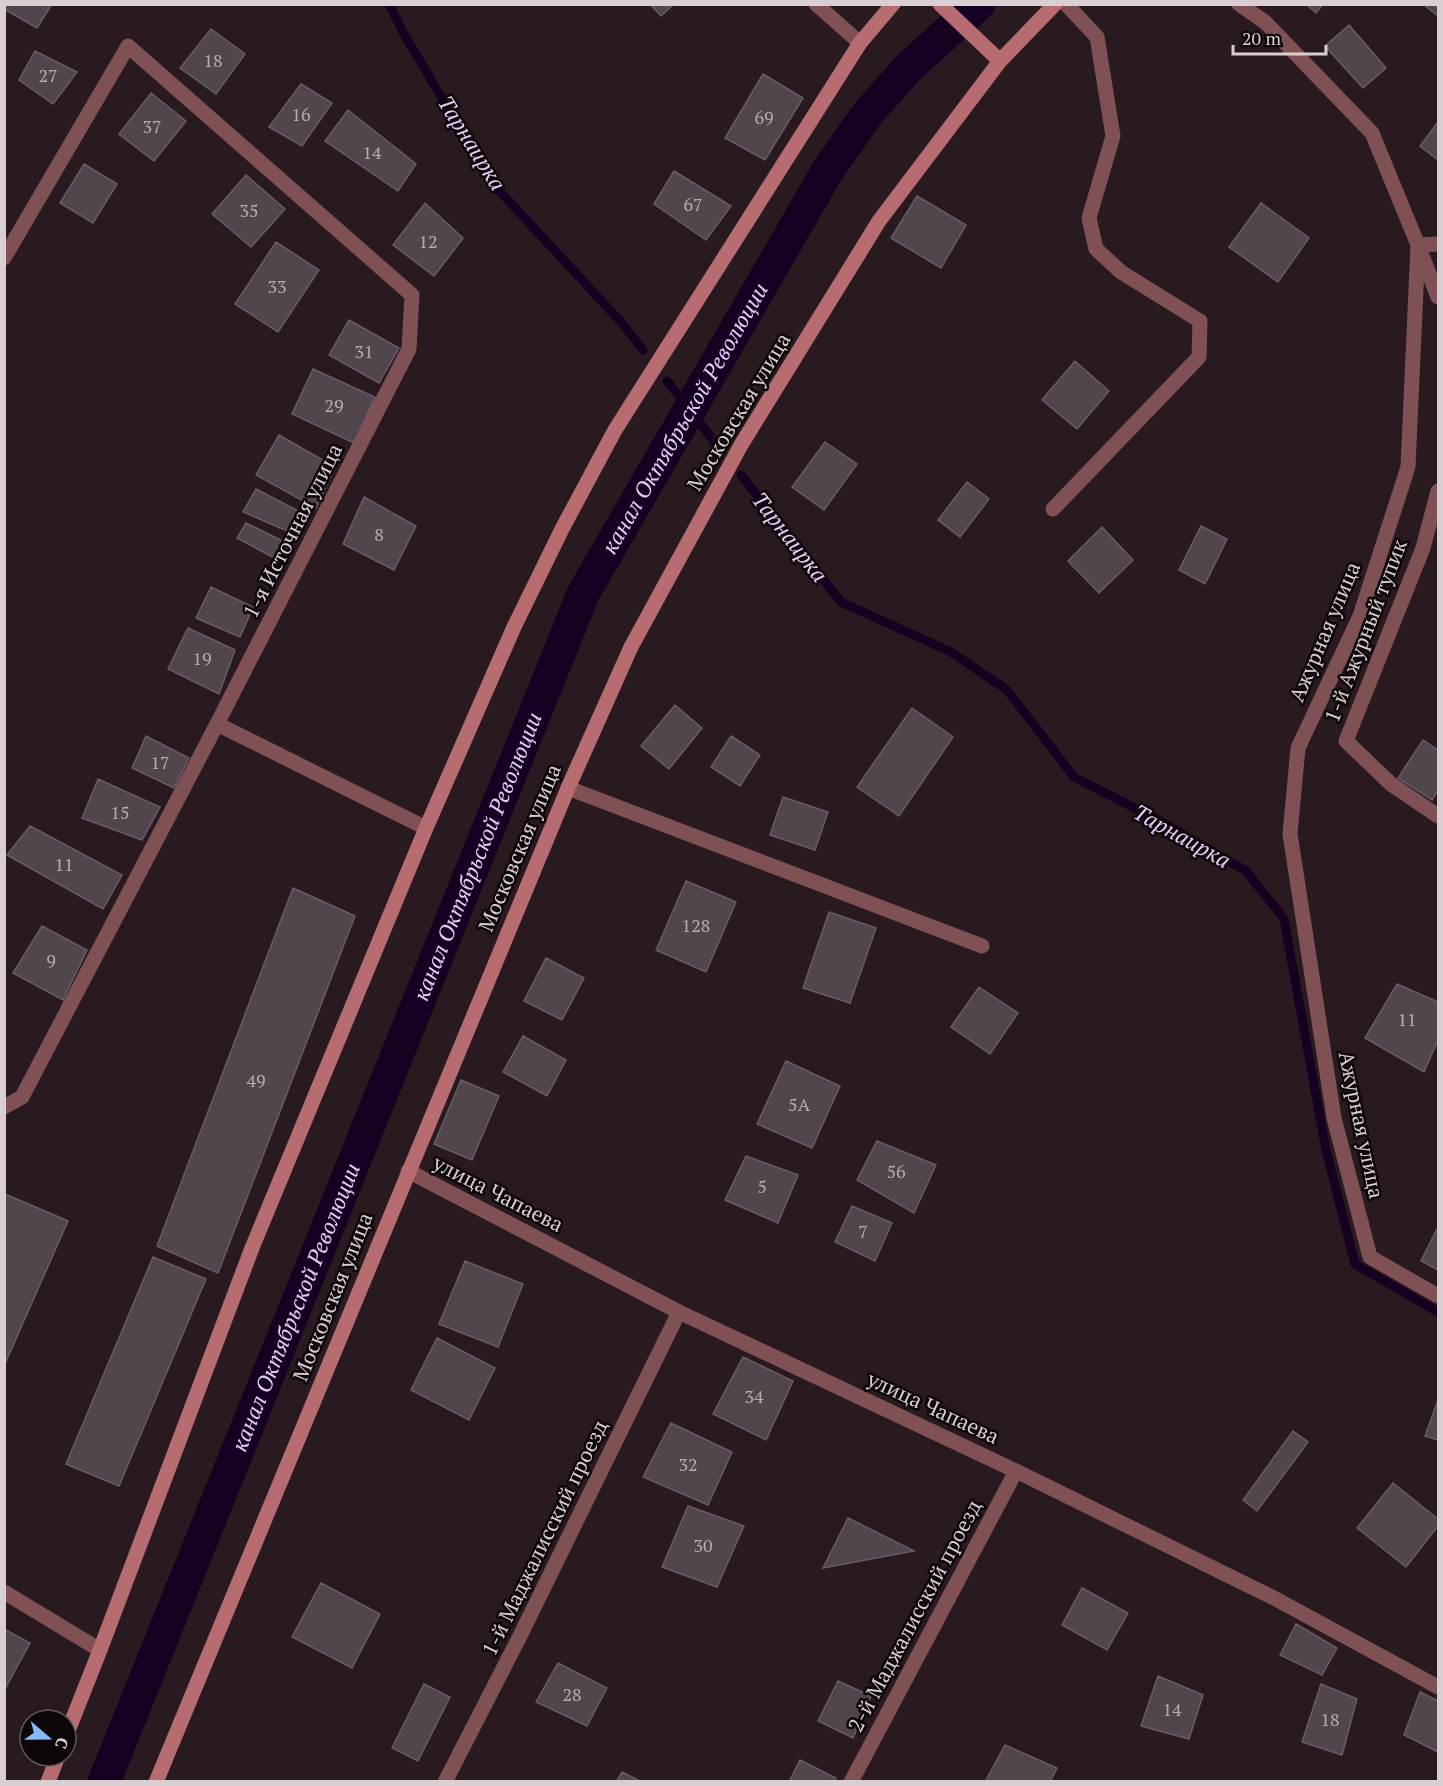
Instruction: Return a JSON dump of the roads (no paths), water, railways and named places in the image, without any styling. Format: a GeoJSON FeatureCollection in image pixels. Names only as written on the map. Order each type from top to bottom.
{"type":"FeatureCollection","features":[{"type":"Feature","properties":{"kind":"main road"},"geometry":{"type":"LineString","coordinates":[[77,1708],[252,1248],[426,828],[514,627],[615,430],[860,43],[893,4]]}},
{"type":"Feature","properties":{"kind":"main road"},"geometry":{"type":"LineString","coordinates":[[940,4],[1000,61]]}},
{"type":"Feature","properties":{"kind":"main road","name":"Московская улица"},"geometry":{"type":"LineString","coordinates":[[156,1782],[568,788],[631,647],[741,445],[879,221],[1000,61],[1055,4]]}},
{"type":"Feature","properties":{"kind":"street"},"geometry":{"type":"LineString","coordinates":[[816,4],[860,43]]}},
{"type":"Feature","properties":{"kind":"street"},"geometry":{"type":"LineString","coordinates":[[1053,508],[1199,357],[1200,321],[1121,272],[1096,249],[1089,218],[1113,136],[1098,37],[1066,4]]}},
{"type":"Feature","properties":{"kind":"street","name":"Ажурная улица"},"geometry":{"type":"LineString","coordinates":[[1239,4],[1265,22],[1372,134],[1418,245],[1408,467],[1360,616],[1298,748],[1290,834],[1334,1118],[1370,1257],[1438,1296]]}},
{"type":"Feature","properties":{"kind":"street","name":"1-я Источная улица"},"geometry":{"type":"LineString","coordinates":[[4,258],[128,46],[412,295],[409,349],[218,724],[22,1097],[4,1107]]}},
{"type":"Feature","properties":{"kind":"street"},"geometry":{"type":"LineString","coordinates":[[1438,244],[1418,245],[1438,297]]}},
{"type":"Feature","properties":{"kind":"street","name":"1-й Ажурный тупик"},"geometry":{"type":"LineString","coordinates":[[1438,491],[1423,548],[1346,741],[1391,784],[1438,816]]}},
{"type":"Feature","properties":{"kind":"street"},"geometry":{"type":"LineString","coordinates":[[218,724],[426,828]]}},
{"type":"Feature","properties":{"kind":"street"},"geometry":{"type":"LineString","coordinates":[[568,788],[982,946]]}},
{"type":"Feature","properties":{"kind":"street","name":"улица Чапаева"},"geometry":{"type":"LineString","coordinates":[[408,1171],[679,1312],[1016,1471],[1274,1598],[1438,1687]]}},
{"type":"Feature","properties":{"kind":"street","name":"1-й Маджалисский проезд"},"geometry":{"type":"LineString","coordinates":[[445,1782],[520,1636],[679,1312]]}},
{"type":"Feature","properties":{"kind":"street","name":"2-й Маджалисский проезд"},"geometry":{"type":"LineString","coordinates":[[851,1782],[1016,1471]]}},
{"type":"Feature","properties":{"kind":"street"},"geometry":{"type":"LineString","coordinates":[[4,1592],[100,1650]]}},
{"type":"Feature","properties":{"kind":"waterway","name":"Тарнаирка"},"geometry":{"type":"LineString","coordinates":[[389,4],[404,34],[493,184],[621,322],[643,350]]}},
{"type":"Feature","properties":{"kind":"waterway","name":"канал Октябрьской Революции"},"geometry":{"type":"LineString","coordinates":[[104,1782],[583,594],[828,170],[868,113],[910,66],[979,4]]}},
{"type":"Feature","properties":{"kind":"waterway","name":"Тарнаирка"},"geometry":{"type":"LineString","coordinates":[[667,381],[717,445]]}},
{"type":"Feature","properties":{"kind":"waterway","name":"Тарнаирка"},"geometry":{"type":"LineString","coordinates":[[741,475],[841,602],[951,652],[1007,690],[1074,777],[1158,820],[1246,871],[1284,919],[1326,1150],[1355,1264],[1438,1312]]}}]}
